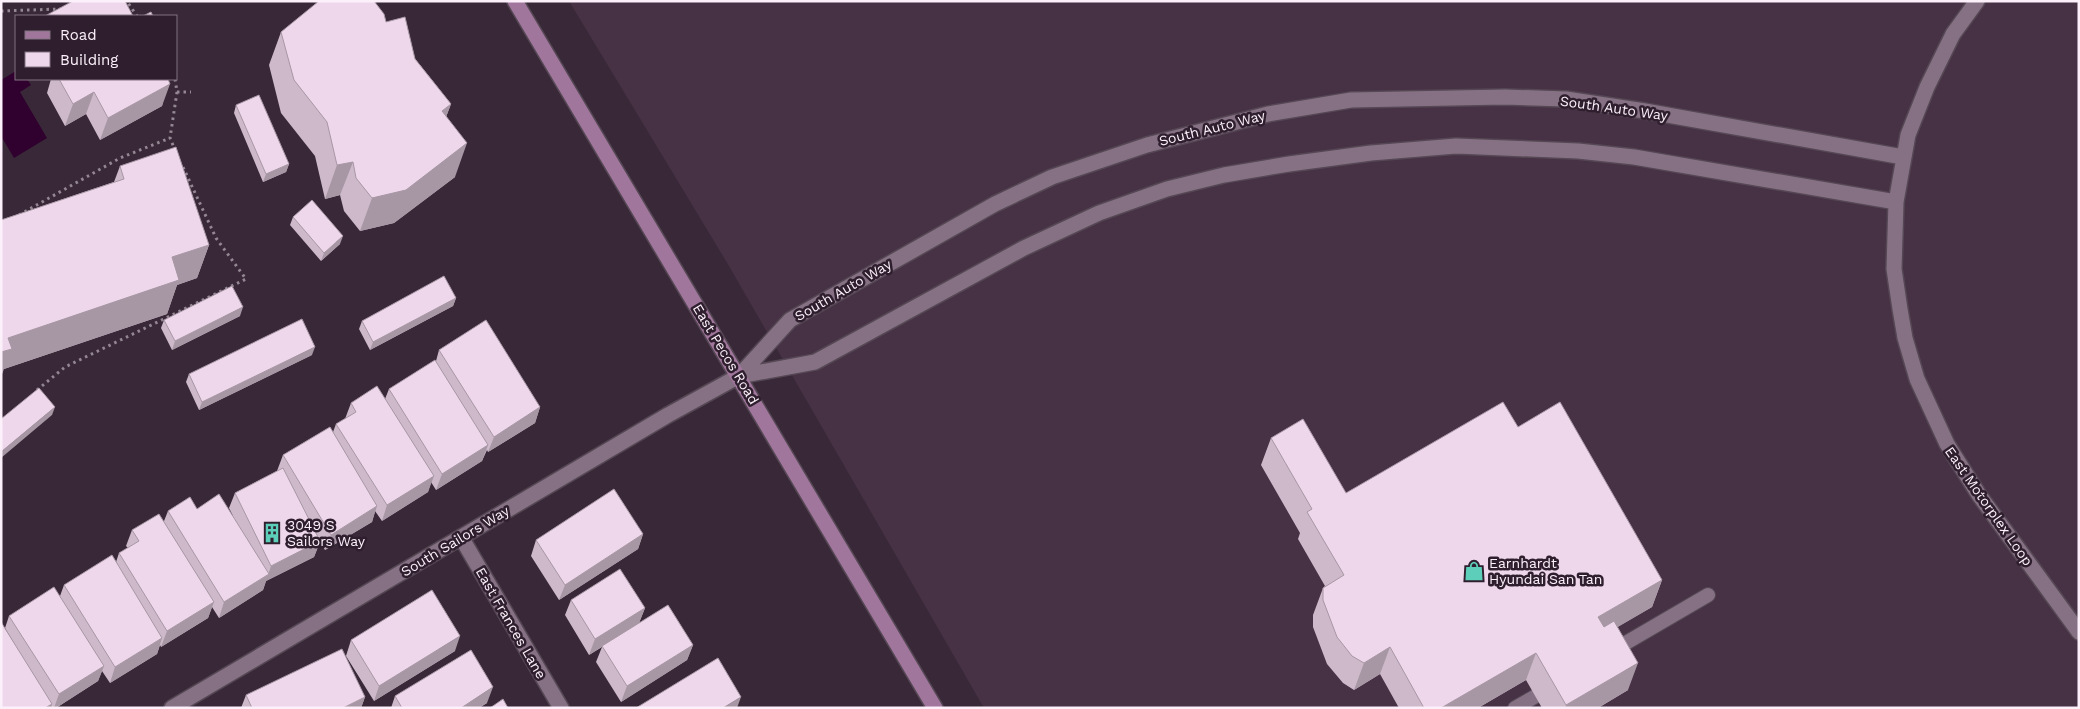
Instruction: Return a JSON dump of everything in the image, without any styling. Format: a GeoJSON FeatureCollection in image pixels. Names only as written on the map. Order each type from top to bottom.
{"type":"FeatureCollection","features":[{"type":"Feature","properties":{"kind":"main road","name":"East Pecos Road"},"geometry":{"type":"LineString","coordinates":[[515,1],[740,376],[935,708]]}},
{"type":"Feature","properties":{"kind":"street","name":"East Motorplex Loop"},"geometry":{"type":"LineString","coordinates":[[1977,1],[1953,34],[1908,135],[1903,157],[1896,202],[1894,269],[1905,338],[1916,379],[1946,444],[1979,495],[2079,632]]}},
{"type":"Feature","properties":{"kind":"street","name":"South Auto Way"},"geometry":{"type":"LineString","coordinates":[[740,376],[790,320],[995,204],[1052,178],[1147,145],[1268,114],[1351,100],[1505,97],[1566,99],[1645,111],[1903,157]]}},
{"type":"Feature","properties":{"kind":"street"},"geometry":{"type":"LineString","coordinates":[[740,376],[814,362],[1024,248],[1099,213],[1167,189],[1224,175],[1289,164],[1371,153],[1456,146],[1578,151],[1634,157],[1896,202]]}},
{"type":"Feature","properties":{"kind":"street","name":"South Sailors Way"},"geometry":{"type":"LineString","coordinates":[[172,708],[188,704],[461,537],[740,376]]}},
{"type":"Feature","properties":{"kind":"street","name":"East Frances Lane"},"geometry":{"type":"LineString","coordinates":[[461,537],[561,708]]}},
{"type":"Feature","properties":{"kind":"lane"},"geometry":{"type":"LineString","coordinates":[[1608,654],[1708,595]]}},
{"type":"Feature","properties":{"kind":"lane"},"geometry":{"type":"LineString","coordinates":[[1515,708],[1536,696]]}},
{"type":"Feature","properties":{"kind":"path"},"geometry":{"type":"LineString","coordinates":[[123,1],[128,3],[136,15]]}},
{"type":"Feature","properties":{"kind":"path"},"geometry":{"type":"LineString","coordinates":[[1,10],[65,9]]}},
{"type":"Feature","properties":{"kind":"path"},"geometry":{"type":"LineString","coordinates":[[175,80],[176,92],[170,138],[177,155]]}},
{"type":"Feature","properties":{"kind":"path"},"geometry":{"type":"LineString","coordinates":[[176,92],[191,92]]}},
{"type":"Feature","properties":{"kind":"path"},"geometry":{"type":"LineString","coordinates":[[18,215],[120,158],[170,138]]}},
{"type":"Feature","properties":{"kind":"path"},"geometry":{"type":"LineString","coordinates":[[31,395],[65,367],[246,279],[216,238],[181,164]]}},
{"type":"Feature","properties":{"kind":"shaded area"},"geometry":{"type":"Polygon","coordinates":[[[569,1],[2079,1],[2079,708],[984,708],[729,266],[569,1]]]}},
{"type":"Feature","properties":{"kind":"shaded area"},"geometry":{"type":"Polygon","coordinates":[[[15,72],[15,80],[28,80],[31,85],[20,92],[47,138],[14,158],[1,136],[1,80],[15,72]]]}},
{"type":"Feature","properties":{"kind":"building"},"geometry":{"type":"Polygon","coordinates":[[[73,1],[125,1],[132,15],[47,15],[73,1]]]}},
{"type":"Feature","properties":{"kind":"building"},"geometry":{"type":"Polygon","coordinates":[[[319,1],[374,1],[384,14],[386,22],[405,17],[415,59],[451,104],[442,111],[467,143],[406,190],[372,198],[356,178],[353,162],[337,165],[327,122],[294,80],[281,32],[319,1]]]}},
{"type":"Feature","properties":{"kind":"building"},"geometry":{"type":"Polygon","coordinates":[[[60,80],[168,80],[170,84],[108,118],[94,92],[73,104],[60,80]]]}},
{"type":"Feature","properties":{"kind":"building"},"geometry":{"type":"Polygon","coordinates":[[[259,95],[289,164],[266,174],[236,105],[259,95]]]}},
{"type":"Feature","properties":{"kind":"building"},"geometry":{"type":"Polygon","coordinates":[[[176,147],[209,245],[172,257],[179,280],[8,338],[12,349],[1,352],[1,220],[124,179],[120,166],[176,147]]]}},
{"type":"Feature","properties":{"kind":"building"},"geometry":{"type":"Polygon","coordinates":[[[312,200],[343,236],[324,253],[293,217],[312,200]]]}},
{"type":"Feature","properties":{"kind":"building"},"geometry":{"type":"Polygon","coordinates":[[[444,276],[456,298],[373,342],[362,321],[444,276]]]}},
{"type":"Feature","properties":{"kind":"building"},"geometry":{"type":"Polygon","coordinates":[[[232,286],[243,307],[175,341],[164,320],[232,286]]]}},
{"type":"Feature","properties":{"kind":"building"},"geometry":{"type":"Polygon","coordinates":[[[302,319],[315,347],[202,402],[189,374],[302,319]]]}},
{"type":"Feature","properties":{"kind":"building"},"geometry":{"type":"Polygon","coordinates":[[[486,320],[540,407],[494,437],[439,350],[486,320]]]}},
{"type":"Feature","properties":{"kind":"building"},"geometry":{"type":"Polygon","coordinates":[[[435,360],[488,445],[442,474],[389,389],[435,360]]]}},
{"type":"Feature","properties":{"kind":"building"},"geometry":{"type":"Polygon","coordinates":[[[377,386],[434,476],[387,505],[336,424],[356,412],[351,403],[377,386]]]}},
{"type":"Feature","properties":{"kind":"building"},"geometry":{"type":"Polygon","coordinates":[[[39,388],[55,407],[1,452],[1,419],[39,388]]]}},
{"type":"Feature","properties":{"kind":"building","name":"Earnhardt Hyundai San Tan"},"geometry":{"type":"Polygon","coordinates":[[[1503,402],[1518,427],[1560,402],[1662,580],[1598,617],[1604,627],[1614,621],[1638,663],[1566,705],[1536,653],[1441,708],[1424,708],[1390,647],[1364,663],[1352,656],[1337,637],[1323,600],[1323,588],[1344,575],[1307,512],[1312,509],[1271,438],[1303,419],[1346,493],[1503,402]]]}},
{"type":"Feature","properties":{"kind":"building"},"geometry":{"type":"Polygon","coordinates":[[[330,427],[377,506],[331,535],[283,455],[330,427]]]}},
{"type":"Feature","properties":{"kind":"building","name":"3049 S Sailors Way"},"geometry":{"type":"Polygon","coordinates":[[[283,468],[320,541],[271,566],[235,493],[283,468]]]}},
{"type":"Feature","properties":{"kind":"building"},"geometry":{"type":"Polygon","coordinates":[[[614,489],[643,534],[565,585],[536,540],[614,489]]]}},
{"type":"Feature","properties":{"kind":"building"},"geometry":{"type":"Polygon","coordinates":[[[219,494],[269,574],[224,602],[168,511],[190,497],[197,509],[219,494]]]}},
{"type":"Feature","properties":{"kind":"building"},"geometry":{"type":"Polygon","coordinates":[[[159,514],[214,602],[167,631],[119,553],[139,541],[132,530],[159,514]]]}},
{"type":"Feature","properties":{"kind":"building"},"geometry":{"type":"Polygon","coordinates":[[[112,555],[162,638],[115,667],[64,585],[112,555]]]}},
{"type":"Feature","properties":{"kind":"building"},"geometry":{"type":"Polygon","coordinates":[[[620,569],[645,608],[595,639],[571,600],[620,569]]]}},
{"type":"Feature","properties":{"kind":"building"},"geometry":{"type":"Polygon","coordinates":[[[54,587],[104,666],[59,694],[9,616],[54,587]]]}},
{"type":"Feature","properties":{"kind":"building"},"geometry":{"type":"Polygon","coordinates":[[[432,590],[460,636],[379,686],[351,640],[432,590]]]}},
{"type":"Feature","properties":{"kind":"building"},"geometry":{"type":"Polygon","coordinates":[[[668,605],[693,645],[627,686],[602,646],[668,605]]]}},
{"type":"Feature","properties":{"kind":"building"},"geometry":{"type":"Polygon","coordinates":[[[1,622],[52,704],[45,708],[1,708],[1,622]]]}},
{"type":"Feature","properties":{"kind":"building"},"geometry":{"type":"Polygon","coordinates":[[[342,649],[365,697],[343,708],[252,708],[246,695],[342,649]]]}},
{"type":"Feature","properties":{"kind":"building"},"geometry":{"type":"Polygon","coordinates":[[[471,650],[493,687],[461,708],[402,708],[395,696],[471,650]]]}},
{"type":"Feature","properties":{"kind":"building"},"geometry":{"type":"Polygon","coordinates":[[[718,658],[741,697],[723,708],[636,708],[718,658]]]}},
{"type":"Feature","properties":{"kind":"building"},"geometry":{"type":"Polygon","coordinates":[[[503,699],[508,708],[490,708],[503,699]]]}},
{"type":"Feature","properties":{"kind":"place","name":"3049 S Sailors Way"},"geometry":{"type":"Point","coordinates":[272,533]}},
{"type":"Feature","properties":{"kind":"place","name":"Earnhardt Hyundai San Tan"},"geometry":{"type":"Point","coordinates":[1474,571]}}]}
